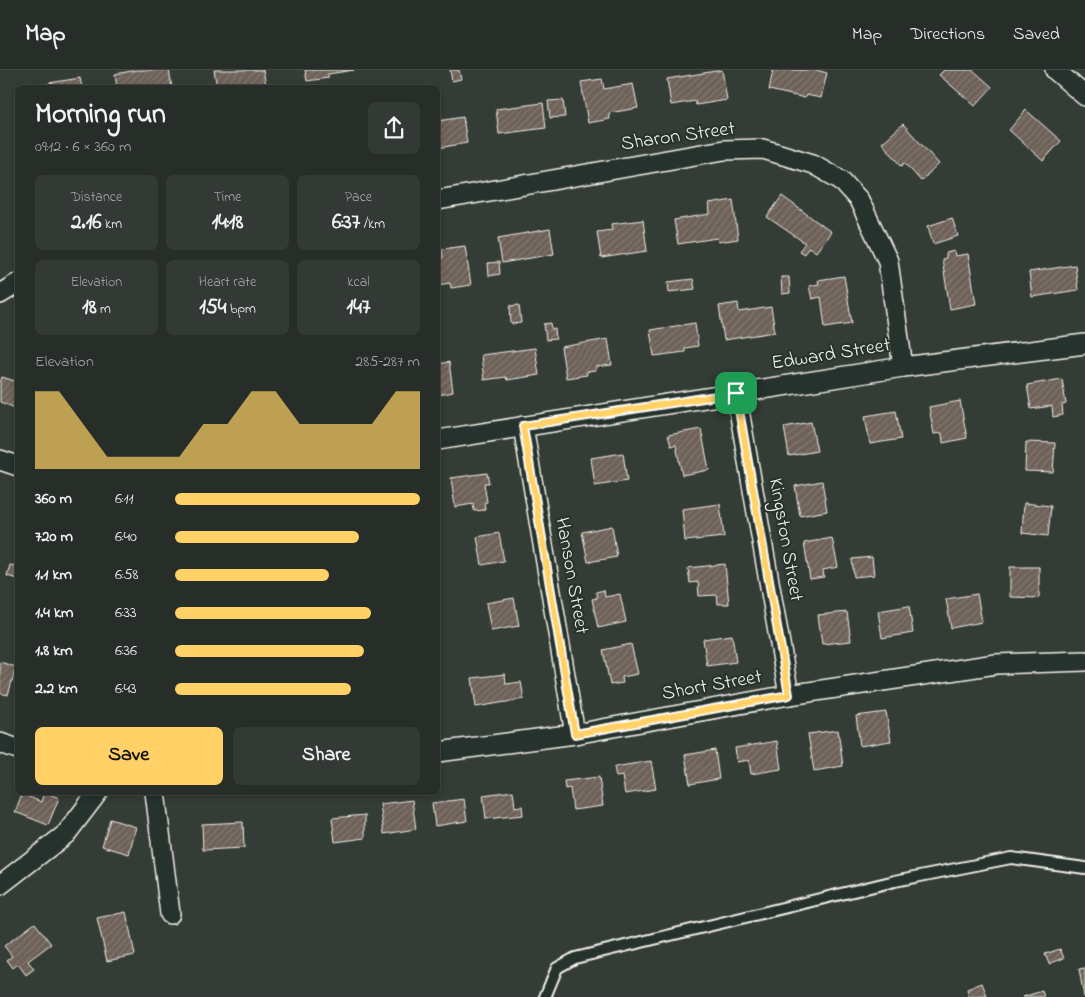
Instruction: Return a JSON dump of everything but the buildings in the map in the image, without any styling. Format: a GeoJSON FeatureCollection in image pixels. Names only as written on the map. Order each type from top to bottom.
{"type":"FeatureCollection","features":[{"type":"Feature","properties":{"kind":"street"},"geometry":{"type":"LineString","coordinates":[[1055,70],[1085,96]]}},
{"type":"Feature","properties":{"kind":"street","name":"Sharon Street"},"geometry":{"type":"LineString","coordinates":[[440,200],[724,150],[763,149],[813,164],[841,180],[859,200],[888,261],[903,367]]}},
{"type":"Feature","properties":{"kind":"street"},"geometry":{"type":"LineString","coordinates":[[0,294],[15,285]]}},
{"type":"Feature","properties":{"kind":"street","name":"Edward Street"},"geometry":{"type":"LineString","coordinates":[[440,440],[903,367],[1085,344]]}},
{"type":"Feature","properties":{"kind":"street","name":"Kingston Street"},"geometry":{"type":"LineString","coordinates":[[736,393],[789,695]]}},
{"type":"Feature","properties":{"kind":"street","name":"Hanson Street"},"geometry":{"type":"LineString","coordinates":[[523,426],[575,734]]}},
{"type":"Feature","properties":{"kind":"street"},"geometry":{"type":"LineString","coordinates":[[0,460],[15,465]]}},
{"type":"Feature","properties":{"kind":"street","name":"Short Street"},"geometry":{"type":"LineString","coordinates":[[440,752],[575,734],[789,695],[996,664],[1085,661]]}},
{"type":"Feature","properties":{"kind":"street"},"geometry":{"type":"LineString","coordinates":[[0,743],[15,748]]}},
{"type":"Feature","properties":{"kind":"street"},"geometry":{"type":"LineString","coordinates":[[0,885],[66,834],[96,795]]}},
{"type":"Feature","properties":{"kind":"street"},"geometry":{"type":"LineString","coordinates":[[155,795],[170,914]]}},
{"type":"Feature","properties":{"kind":"lane"},"geometry":{"type":"LineString","coordinates":[[545,997],[557,968],[575,958],[885,884],[1011,858],[1085,868]]}},
{"type":"Feature","properties":{"kind":"route"},"geometry":{"type":"LineString","coordinates":[[736,393],[789,695],[575,734],[523,426],[736,393]]}}]}
